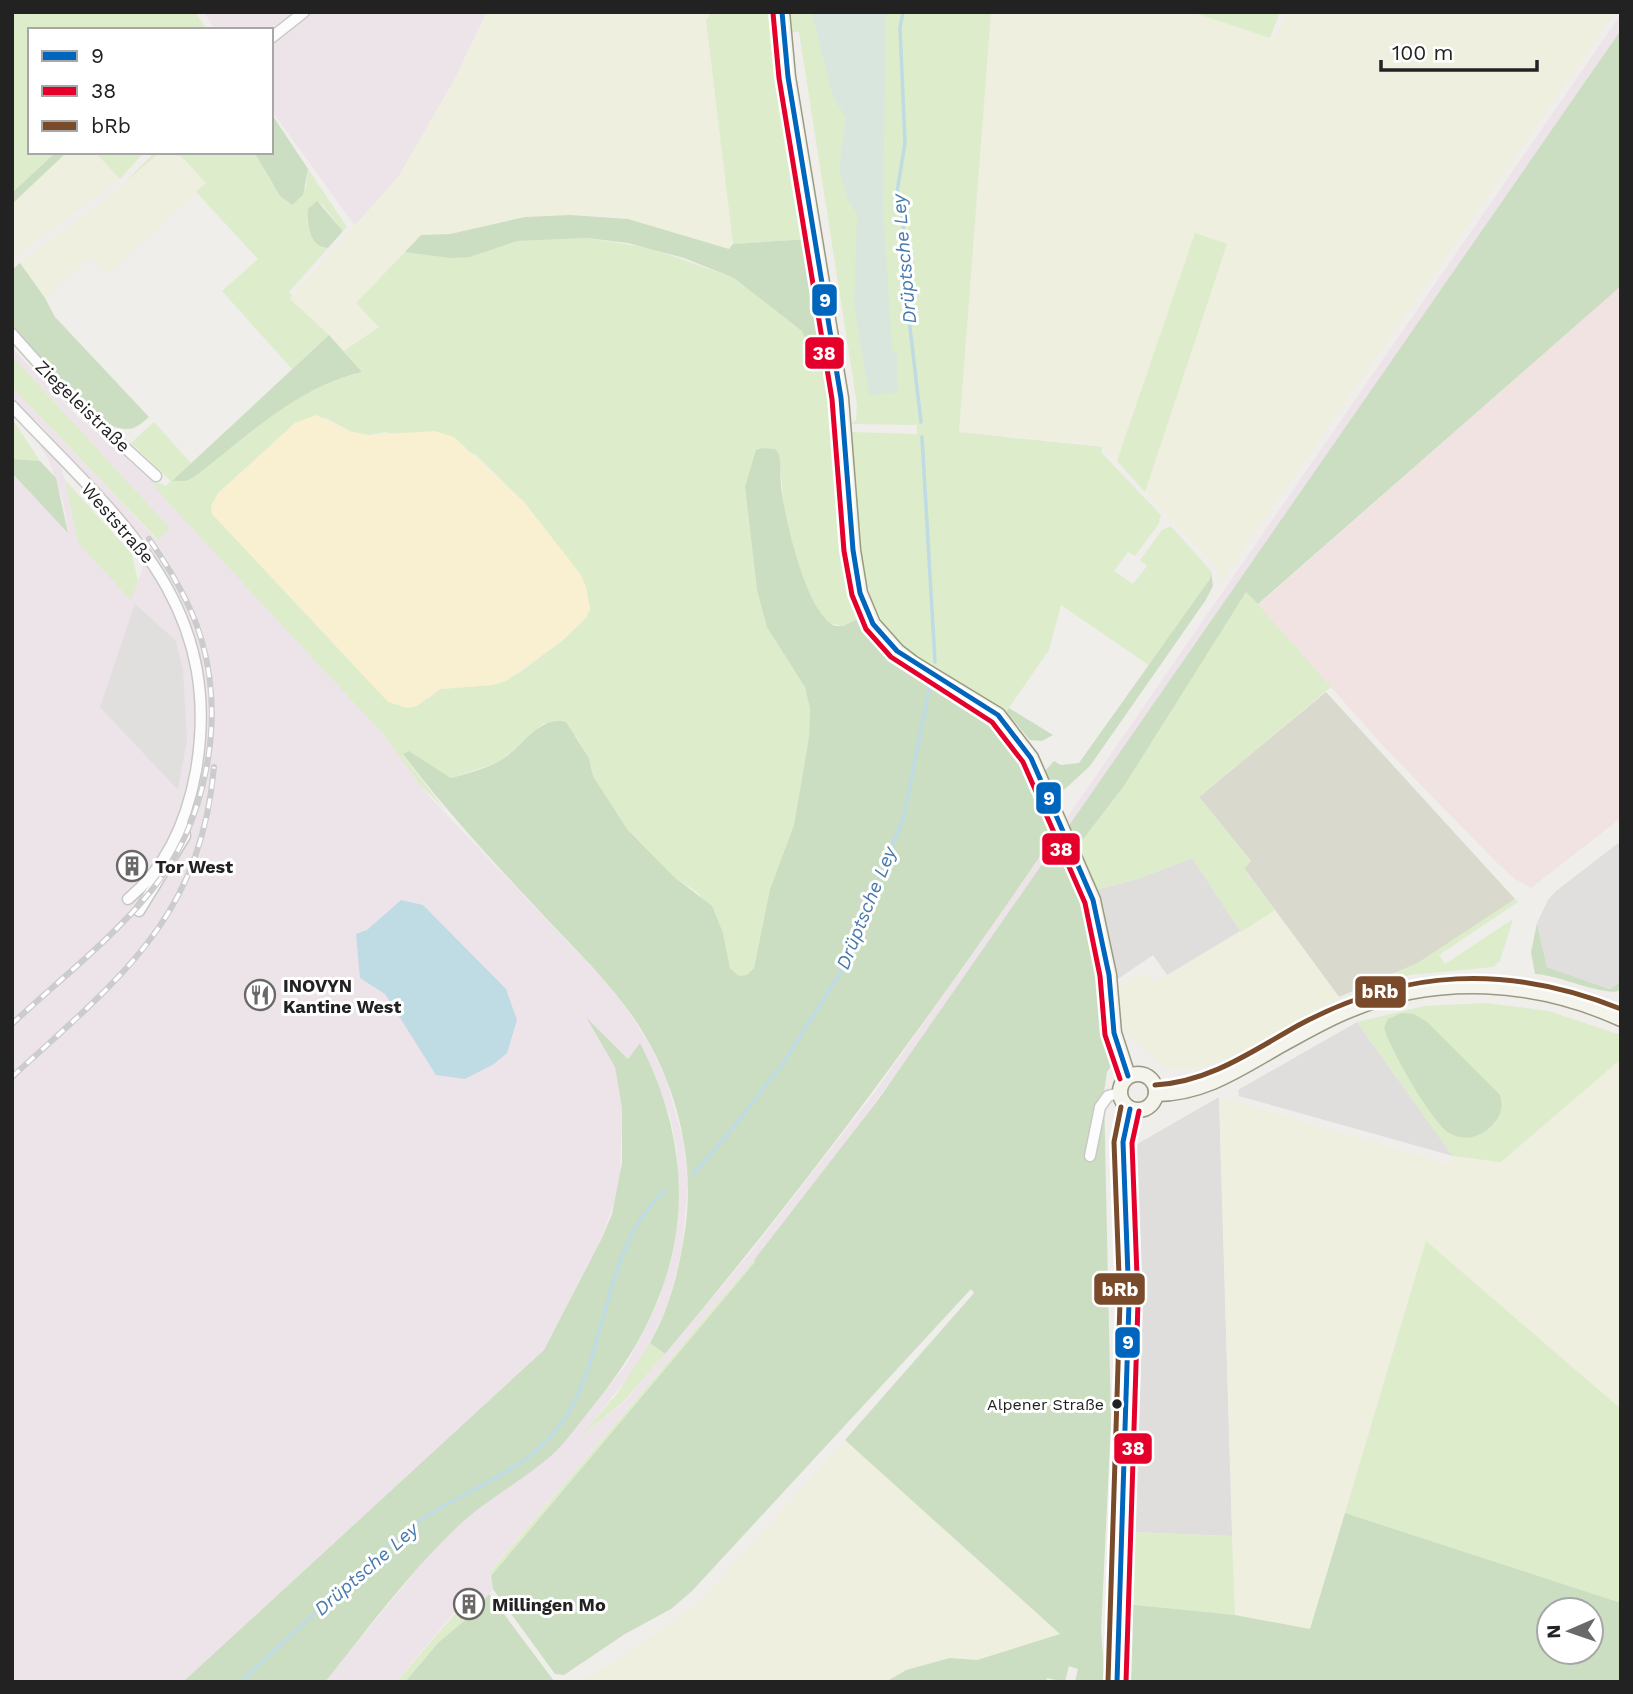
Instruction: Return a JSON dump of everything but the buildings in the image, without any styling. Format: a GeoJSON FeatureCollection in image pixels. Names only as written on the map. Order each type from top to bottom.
{"type":"FeatureCollection","features":[{"type":"Feature","properties":{"kind":"street"},"geometry":{"type":"LineString","coordinates":[[273,36],[304,12]]}},
{"type":"Feature","properties":{"kind":"street"},"geometry":{"type":"LineString","coordinates":[[782,12],[792,101],[843,408],[853,550],[860,593],[873,624],[897,651],[998,715],[1031,758],[1093,900],[1109,975],[1114,1033],[1128,1076]]}},
{"type":"Feature","properties":{"kind":"street","name":"Ziegeleistraße"},"geometry":{"type":"LineString","coordinates":[[12,334],[62,390],[156,476]]}},
{"type":"Feature","properties":{"kind":"street","name":"Weststraße"},"geometry":{"type":"LineString","coordinates":[[12,406],[145,549],[170,590],[183,618],[194,655],[201,703],[200,745],[182,822],[147,884],[128,899]]}},
{"type":"Feature","properties":{"kind":"street","name":"Weststraße"},"geometry":{"type":"LineString","coordinates":[[139,911],[185,836],[182,822]]}},
{"type":"Feature","properties":{"kind":"street"},"geometry":{"type":"LineString","coordinates":[[1156,1094],[1182,1093],[1208,1086],[1350,1010],[1428,989],[1479,985],[1516,988],[1561,997],[1621,1018]]}},
{"type":"Feature","properties":{"kind":"street"},"geometry":{"type":"LineString","coordinates":[[1139,1074],[1150,1078],[1156,1094],[1147,1108],[1130,1109],[1122,1102],[1119,1093],[1121,1083],[1128,1076],[1139,1074]]}},
{"type":"Feature","properties":{"kind":"street"},"geometry":{"type":"LineString","coordinates":[[1090,1156],[1100,1107],[1108,1096],[1119,1093]]}},
{"type":"Feature","properties":{"kind":"street"},"geometry":{"type":"LineString","coordinates":[[1117,1682],[1129,1302],[1123,1142],[1130,1109]]}},
{"type":"Feature","properties":{"kind":"shaded area"},"geometry":{"type":"Polygon","coordinates":[[[204,12],[487,12],[453,82],[399,176],[355,226],[273,113],[273,28],[214,28],[204,12]]]}},
{"type":"Feature","properties":{"kind":"shaded area"},"geometry":{"type":"Polygon","coordinates":[[[812,12],[886,12],[883,207],[892,349],[897,354],[898,392],[869,396],[854,306],[857,214],[847,198],[839,170],[846,117],[833,97],[812,12]]]}},
{"type":"Feature","properties":{"kind":"shaded area"},"geometry":{"type":"Polygon","coordinates":[[[1621,14],[1621,30],[940,1014],[841,1149],[754,1260],[490,1571],[493,1589],[471,1615],[462,1608],[457,1609],[396,1682],[325,1682],[432,1551],[481,1504],[553,1454],[626,1365],[659,1300],[674,1242],[679,1193],[677,1151],[670,1116],[640,1044],[628,1059],[589,1020],[615,1067],[622,1108],[620,1184],[602,1238],[544,1350],[183,1682],[12,1682],[12,473],[68,531],[63,501],[49,461],[12,398],[12,387],[157,540],[170,528],[12,356],[12,348],[78,417],[150,480],[382,733],[431,798],[603,979],[649,1044],[666,1079],[683,1139],[688,1185],[682,1248],[670,1298],[655,1335],[634,1369],[582,1436],[625,1401],[750,1253],[872,1096],[982,941],[1621,14]],[[35,419],[61,467],[72,504],[78,543],[131,599],[151,546],[35,419]]]}},
{"type":"Feature","properties":{"kind":"shaded area"},"geometry":{"type":"Polygon","coordinates":[[[1621,286],[1621,818],[1531,888],[1515,879],[1498,864],[1384,747],[1258,605],[1621,286]]]}},
{"type":"Feature","properties":{"kind":"shaded area"},"geometry":{"type":"Polygon","coordinates":[[[135,604],[176,641],[183,670],[187,740],[178,790],[100,707],[135,604]]]}},
{"type":"Feature","properties":{"kind":"shaded area"},"geometry":{"type":"Polygon","coordinates":[[[1326,692],[1515,899],[1418,963],[1339,997],[1244,868],[1251,861],[1199,797],[1326,692]]]}},
{"type":"Feature","properties":{"kind":"shaded area"},"geometry":{"type":"Polygon","coordinates":[[[1621,841],[1621,981],[1610,989],[1547,967],[1537,923],[1548,900],[1556,891],[1621,841]]]}},
{"type":"Feature","properties":{"kind":"shaded area"},"geometry":{"type":"Polygon","coordinates":[[[1192,858],[1241,932],[1169,978],[1153,955],[1115,981],[1095,890],[1137,879],[1192,858]]]}},
{"type":"Feature","properties":{"kind":"shaded area"},"geometry":{"type":"Polygon","coordinates":[[[1357,1022],[1453,1156],[1239,1096],[1238,1090],[1357,1022]]]}},
{"type":"Feature","properties":{"kind":"shaded area"},"geometry":{"type":"Polygon","coordinates":[[[1219,1097],[1232,1536],[1130,1532],[1139,1308],[1134,1150],[1139,1143],[1219,1097]]]}},
{"type":"Feature","properties":{"kind":"green space"},"geometry":{"type":"Polygon","coordinates":[[[12,12],[195,12],[206,28],[28,28],[28,154],[54,154],[12,193],[12,12]]]}},
{"type":"Feature","properties":{"kind":"green space"},"geometry":{"type":"Polygon","coordinates":[[[487,12],[711,12],[706,21],[733,244],[729,249],[608,216],[525,217],[450,234],[421,235],[356,303],[379,327],[344,351],[289,299],[399,176],[453,82],[487,12]]]}},
{"type":"Feature","properties":{"kind":"green space"},"geometry":{"type":"Polygon","coordinates":[[[711,12],[771,12],[810,239],[733,244],[706,20],[711,12]]]}},
{"type":"Feature","properties":{"kind":"green space"},"geometry":{"type":"Polygon","coordinates":[[[789,12],[991,12],[959,432],[1103,447],[1101,452],[1161,515],[1158,525],[1135,556],[1128,552],[1114,571],[1133,584],[1147,566],[1140,560],[1162,530],[1171,526],[1211,571],[1210,579],[1150,666],[1061,605],[1049,650],[1006,712],[914,654],[885,626],[873,602],[859,546],[852,432],[917,434],[917,425],[851,424],[856,420],[857,405],[799,32],[791,32],[789,12]]]}},
{"type":"Feature","properties":{"kind":"green space"},"geometry":{"type":"Polygon","coordinates":[[[991,12],[1192,12],[1275,40],[1287,12],[1615,12],[1220,583],[1215,565],[1145,492],[1227,244],[1195,234],[1117,461],[1103,447],[1088,443],[959,433],[991,12]]]}},
{"type":"Feature","properties":{"kind":"green space"},"geometry":{"type":"Polygon","coordinates":[[[1192,12],[1280,12],[1270,38],[1192,12]]]}},
{"type":"Feature","properties":{"kind":"green space"},"geometry":{"type":"Polygon","coordinates":[[[1621,30],[1621,286],[1258,604],[1246,592],[1124,786],[1077,847],[1068,827],[1621,30]]]}},
{"type":"Feature","properties":{"kind":"green space"},"geometry":{"type":"Polygon","coordinates":[[[273,116],[308,169],[303,195],[292,205],[280,196],[255,154],[273,154],[273,116]]]}},
{"type":"Feature","properties":{"kind":"green space"},"geometry":{"type":"Polygon","coordinates":[[[54,154],[65,154],[12,204],[12,193],[54,154]]]}},
{"type":"Feature","properties":{"kind":"green space"},"geometry":{"type":"Polygon","coordinates":[[[65,154],[96,154],[120,179],[12,259],[12,204],[65,154]]]}},
{"type":"Feature","properties":{"kind":"green space"},"geometry":{"type":"Polygon","coordinates":[[[97,154],[142,154],[120,179],[97,154]]]}},
{"type":"Feature","properties":{"kind":"green space"},"geometry":{"type":"Polygon","coordinates":[[[153,154],[158,154],[124,183],[153,154]]]}},
{"type":"Feature","properties":{"kind":"green space"},"geometry":{"type":"Polygon","coordinates":[[[158,154],[180,156],[206,183],[108,274],[90,256],[45,298],[20,263],[113,194],[158,154]]]}},
{"type":"Feature","properties":{"kind":"green space"},"geometry":{"type":"Polygon","coordinates":[[[166,154],[255,154],[271,182],[289,204],[306,187],[308,169],[347,227],[343,231],[322,204],[307,220],[310,234],[323,248],[328,248],[289,292],[292,295],[290,299],[329,335],[292,369],[222,291],[258,259],[196,192],[206,183],[181,156],[166,154]]]}},
{"type":"Feature","properties":{"kind":"green space"},"geometry":{"type":"Polygon","coordinates":[[[317,201],[343,231],[328,248],[317,244],[310,234],[308,209],[317,201]]]}},
{"type":"Feature","properties":{"kind":"green space"},"geometry":{"type":"Polygon","coordinates":[[[570,215],[628,219],[729,249],[733,244],[810,239],[827,371],[822,374],[802,331],[734,278],[684,258],[628,243],[587,238],[517,241],[470,257],[451,258],[405,252],[421,235],[450,234],[525,217],[570,215]]]}},
{"type":"Feature","properties":{"kind":"green space"},"geometry":{"type":"Polygon","coordinates":[[[1195,233],[1227,244],[1145,492],[1117,461],[1195,233]]]}},
{"type":"Feature","properties":{"kind":"green space"},"geometry":{"type":"Polygon","coordinates":[[[587,238],[650,248],[734,278],[803,331],[822,373],[827,371],[838,429],[850,591],[860,618],[843,626],[828,623],[812,598],[790,537],[775,449],[762,448],[745,487],[757,590],[805,687],[810,709],[809,737],[794,825],[770,889],[754,968],[747,975],[739,976],[730,968],[723,933],[698,893],[673,876],[627,829],[593,776],[589,758],[576,736],[544,723],[499,762],[451,778],[409,751],[403,755],[445,810],[419,783],[382,733],[166,500],[150,480],[166,486],[171,481],[131,443],[154,422],[191,463],[172,481],[186,481],[287,403],[332,381],[362,372],[344,351],[379,327],[356,303],[405,252],[470,257],[517,241],[587,238]],[[326,418],[295,423],[267,449],[428,699],[440,689],[493,685],[519,673],[562,641],[586,618],[590,609],[581,575],[524,502],[475,454],[385,432],[369,435],[352,432],[326,418]]]}},
{"type":"Feature","properties":{"kind":"green space"},"geometry":{"type":"Polygon","coordinates":[[[20,263],[55,317],[149,417],[141,424],[125,429],[95,416],[64,387],[12,327],[12,270],[20,263]]]}},
{"type":"Feature","properties":{"kind":"green space"},"geometry":{"type":"Polygon","coordinates":[[[329,335],[362,372],[338,379],[294,401],[194,477],[186,481],[172,481],[329,335]]]}},
{"type":"Feature","properties":{"kind":"green space"},"geometry":{"type":"Polygon","coordinates":[[[12,356],[170,528],[158,540],[12,387],[12,356]]]}},
{"type":"Feature","properties":{"kind":"green space"},"geometry":{"type":"Polygon","coordinates":[[[12,420],[15,423],[40,461],[12,459],[12,420]]]}},
{"type":"Feature","properties":{"kind":"green space"},"geometry":{"type":"Polygon","coordinates":[[[775,449],[779,454],[781,487],[792,541],[806,584],[824,617],[835,626],[843,626],[860,618],[875,644],[893,661],[982,710],[1015,739],[1058,830],[964,966],[868,1097],[769,1226],[665,1354],[650,1343],[668,1305],[679,1265],[684,1237],[688,1176],[678,1116],[657,1058],[642,1031],[614,992],[466,830],[403,754],[409,751],[451,778],[498,762],[538,728],[556,721],[566,722],[589,758],[593,776],[627,829],[673,876],[712,906],[723,933],[730,968],[739,976],[747,975],[754,968],[770,889],[794,825],[809,737],[810,709],[805,687],[767,627],[757,590],[745,487],[756,450],[775,449]]]}},
{"type":"Feature","properties":{"kind":"green space"},"geometry":{"type":"Polygon","coordinates":[[[12,459],[40,461],[56,478],[68,533],[12,473],[12,459]]]}},
{"type":"Feature","properties":{"kind":"green space"},"geometry":{"type":"Polygon","coordinates":[[[65,480],[132,554],[138,581],[131,600],[78,543],[65,480]]]}},
{"type":"Feature","properties":{"kind":"green space"},"geometry":{"type":"Polygon","coordinates":[[[1211,571],[1213,586],[1205,601],[1090,766],[1055,798],[1044,772],[1054,761],[1061,765],[1079,763],[1210,579],[1211,571]]]}},
{"type":"Feature","properties":{"kind":"green space"},"geometry":{"type":"Polygon","coordinates":[[[1246,591],[1331,687],[1199,797],[1251,861],[1244,869],[1275,910],[1241,932],[1192,858],[1137,879],[1095,890],[1077,847],[1124,786],[1246,591]]]}},
{"type":"Feature","properties":{"kind":"green space"},"geometry":{"type":"Polygon","coordinates":[[[1009,708],[1053,735],[1042,741],[1030,740],[1006,712],[1009,708]]]}},
{"type":"Feature","properties":{"kind":"green space"},"geometry":{"type":"Polygon","coordinates":[[[1061,837],[1090,905],[1114,1062],[1107,1072],[1104,1092],[1111,1423],[1101,1630],[1105,1682],[1075,1682],[1078,1669],[1069,1666],[1065,1682],[1047,1678],[1046,1682],[886,1682],[906,1670],[950,1658],[977,1660],[1060,1634],[845,1440],[974,1293],[971,1289],[692,1591],[671,1609],[625,1634],[564,1675],[555,1674],[493,1589],[491,1576],[755,1262],[878,1100],[1061,837]]]}},
{"type":"Feature","properties":{"kind":"green space"},"geometry":{"type":"Polygon","coordinates":[[[1515,899],[1518,902],[1439,955],[1445,964],[1513,919],[1500,961],[1493,967],[1410,975],[1360,990],[1323,1006],[1418,963],[1515,899]]]}},
{"type":"Feature","properties":{"kind":"green space"},"geometry":{"type":"Polygon","coordinates":[[[1275,910],[1339,997],[1234,1056],[1193,1070],[1166,1068],[1125,1032],[1116,988],[1142,974],[1147,974],[1154,983],[1275,910]]]}},
{"type":"Feature","properties":{"kind":"green space"},"geometry":{"type":"Polygon","coordinates":[[[1537,923],[1547,967],[1610,989],[1621,981],[1621,990],[1605,991],[1535,974],[1531,952],[1537,923]]]}},
{"type":"Feature","properties":{"kind":"green space"},"geometry":{"type":"Polygon","coordinates":[[[1486,1003],[1549,1011],[1621,1035],[1621,1059],[1501,1162],[1453,1156],[1357,1022],[1424,1006],[1486,1003]]]}},
{"type":"Feature","properties":{"kind":"green space"},"geometry":{"type":"Polygon","coordinates":[[[1402,1013],[1414,1014],[1427,1022],[1500,1095],[1500,1113],[1485,1131],[1470,1137],[1449,1133],[1423,1101],[1384,1028],[1388,1019],[1402,1013]]]}},
{"type":"Feature","properties":{"kind":"green space"},"geometry":{"type":"Polygon","coordinates":[[[586,1017],[628,1059],[640,1043],[661,1092],[674,1140],[679,1186],[676,1232],[666,1277],[649,1321],[624,1364],[552,1455],[478,1509],[420,1565],[325,1682],[183,1682],[544,1350],[602,1238],[612,1214],[622,1163],[622,1108],[615,1067],[586,1017]]]}},
{"type":"Feature","properties":{"kind":"green space"},"geometry":{"type":"Polygon","coordinates":[[[1621,1059],[1621,1409],[1426,1242],[1310,1629],[1235,1615],[1219,1097],[1448,1164],[1453,1156],[1501,1162],[1621,1059]]]}},
{"type":"Feature","properties":{"kind":"green space"},"geometry":{"type":"Polygon","coordinates":[[[1426,1241],[1621,1409],[1621,1603],[1345,1513],[1426,1241]]]}},
{"type":"Feature","properties":{"kind":"green space"},"geometry":{"type":"Polygon","coordinates":[[[754,1260],[755,1262],[491,1576],[490,1572],[754,1260]]]}},
{"type":"Feature","properties":{"kind":"green space"},"geometry":{"type":"Polygon","coordinates":[[[650,1343],[665,1354],[624,1401],[579,1438],[616,1395],[650,1343]]]}},
{"type":"Feature","properties":{"kind":"green space"},"geometry":{"type":"Polygon","coordinates":[[[845,1440],[1060,1634],[976,1660],[950,1658],[906,1670],[886,1682],[578,1682],[624,1656],[700,1602],[845,1440]]]}},
{"type":"Feature","properties":{"kind":"green space"},"geometry":{"type":"Polygon","coordinates":[[[1345,1513],[1600,1596],[1535,1596],[1535,1666],[1605,1666],[1605,1598],[1621,1603],[1621,1682],[1126,1682],[1124,1604],[1235,1615],[1310,1629],[1345,1513]]]}},
{"type":"Feature","properties":{"kind":"green space"},"geometry":{"type":"Polygon","coordinates":[[[1130,1532],[1232,1536],[1235,1615],[1127,1605],[1130,1532]]]}},
{"type":"Feature","properties":{"kind":"green space"},"geometry":{"type":"Polygon","coordinates":[[[489,1594],[554,1681],[405,1682],[438,1643],[471,1615],[489,1594]]]}},
{"type":"Feature","properties":{"kind":"green space"},"geometry":{"type":"Polygon","coordinates":[[[461,1607],[471,1615],[438,1643],[405,1682],[396,1682],[461,1607]]]}},
{"type":"Feature","properties":{"kind":"sand"},"geometry":{"type":"Polygon","coordinates":[[[316,415],[352,432],[369,435],[435,431],[454,437],[524,502],[581,575],[590,609],[586,617],[562,641],[506,681],[493,685],[440,689],[417,706],[407,708],[388,702],[212,514],[211,506],[218,493],[295,423],[316,415]]]}},
{"type":"Feature","properties":{"kind":"water"},"geometry":{"type":"Polygon","coordinates":[[[401,900],[423,905],[506,989],[517,1020],[507,1053],[494,1064],[465,1079],[436,1075],[385,994],[360,978],[356,934],[367,930],[401,900]]]}},
{"type":"Feature","properties":{"kind":"waterway","name":"Drüptsche Ley"},"geometry":{"type":"LineString","coordinates":[[903,12],[900,28],[905,143],[897,192],[903,215],[905,285],[921,422]]}},
{"type":"Feature","properties":{"kind":"waterway","name":"Drüptsche Ley"},"geometry":{"type":"LineString","coordinates":[[922,437],[935,662]]}},
{"type":"Feature","properties":{"kind":"waterway","name":"Drüptsche Ley"},"geometry":{"type":"LineString","coordinates":[[694,1173],[782,1065],[844,967],[904,816],[930,684]]}},
{"type":"Feature","properties":{"kind":"waterway","name":"Drüptsche Ley"},"geometry":{"type":"LineString","coordinates":[[241,1682],[402,1534],[440,1508],[512,1468],[544,1444],[558,1428],[575,1400],[588,1369],[616,1272],[628,1241],[644,1214],[666,1190]]}},
{"type":"Feature","properties":{"kind":"railway"},"geometry":{"type":"LineString","coordinates":[[12,1024],[102,943],[151,891],[186,835],[198,803],[211,737],[208,670],[201,638],[186,599],[149,539]]}},
{"type":"Feature","properties":{"kind":"railway"},"geometry":{"type":"LineString","coordinates":[[12,1077],[118,977],[147,943],[172,907],[191,867],[206,821],[214,767]]}},
{"type":"Feature","properties":{"kind":"transit line","name":"9"},"geometry":{"type":"LineString","coordinates":[[782,12],[788,77],[841,398],[853,550],[860,593],[873,624],[897,651],[998,715],[1031,758],[1093,900],[1109,975],[1114,1033],[1128,1076]]}},
{"type":"Feature","properties":{"kind":"transit line","name":"38"},"geometry":{"type":"LineString","coordinates":[[773,13],[779,78],[832,399],[844,551],[852,595],[866,629],[891,657],[992,722],[1023,762],[1085,903],[1100,976],[1105,1035],[1120,1079]]}},
{"type":"Feature","properties":{"kind":"transit line","name":"bRb"},"geometry":{"type":"LineString","coordinates":[[1155,1085],[1175,1083],[1212,1072],[1337,1007],[1417,983],[1497,979],[1579,994],[1621,1009]]}},
{"type":"Feature","properties":{"kind":"transit line","name":"bRb"},"geometry":{"type":"LineString","coordinates":[[1108,1682],[1120,1302],[1114,1142],[1121,1107]]}},
{"type":"Feature","properties":{"kind":"transit line","name":"9"},"geometry":{"type":"LineString","coordinates":[[1117,1682],[1129,1302],[1123,1142],[1130,1109]]}},
{"type":"Feature","properties":{"kind":"transit line","name":"38"},"geometry":{"type":"LineString","coordinates":[[1126,1682],[1138,1302],[1132,1143],[1139,1111]]}},
{"type":"Feature","properties":{"kind":"place","name":"Tor West"},"geometry":{"type":"Point","coordinates":[132,866]}},
{"type":"Feature","properties":{"kind":"place","name":"INOVYN Kantine West"},"geometry":{"type":"Point","coordinates":[260,995]}},
{"type":"Feature","properties":{"kind":"place","name":"Alpener Straße"},"geometry":{"type":"Point","coordinates":[1117,1404]}},
{"type":"Feature","properties":{"kind":"place","name":"Millingen Mo"},"geometry":{"type":"Point","coordinates":[469,1604]}}]}
